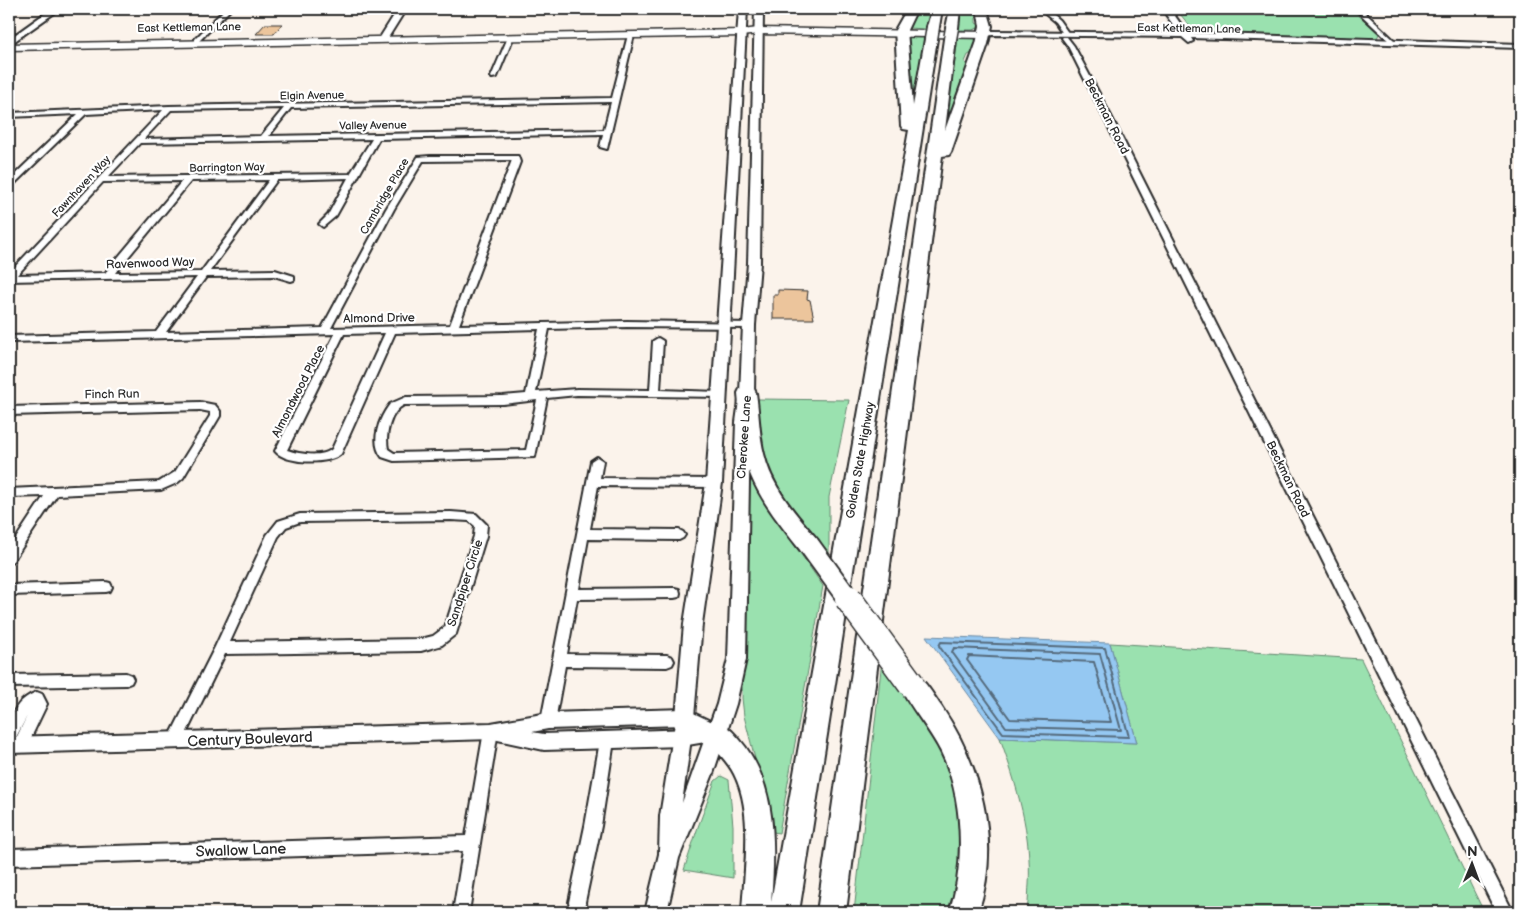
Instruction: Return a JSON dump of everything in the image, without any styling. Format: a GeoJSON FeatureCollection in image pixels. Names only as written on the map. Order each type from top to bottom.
{"type":"FeatureCollection","features":[{"type":"Feature","properties":{"kind":"highway"},"geometry":{"type":"LineString","coordinates":[[907,182],[908,128],[901,33],[912,9]]}},
{"type":"Feature","properties":{"kind":"highway","name":"Golden State Highway"},"geometry":{"type":"LineString","coordinates":[[784,912],[937,9]]}},
{"type":"Feature","properties":{"kind":"highway"},"geometry":{"type":"LineString","coordinates":[[831,912],[955,9]]}},
{"type":"Feature","properties":{"kind":"highway"},"geometry":{"type":"LineString","coordinates":[[932,180],[961,108],[984,35],[986,26],[982,9]]}},
{"type":"Feature","properties":{"kind":"highway"},"geometry":{"type":"LineString","coordinates":[[747,392],[754,454],[760,471],[782,511],[911,684],[948,738],[960,764],[969,790],[974,824],[973,868],[964,912]]}},
{"type":"Feature","properties":{"kind":"highway"},"geometry":{"type":"LineString","coordinates":[[717,733],[734,751],[746,769],[756,804],[759,871],[756,912]]}},
{"type":"Feature","properties":{"kind":"main road","name":"Cherokee Lane"},"geometry":{"type":"LineString","coordinates":[[656,912],[669,854],[670,816],[685,717],[693,624],[714,483],[743,9]]}},
{"type":"Feature","properties":{"kind":"main road","name":"Cherokee Lane"},"geometry":{"type":"LineString","coordinates":[[669,854],[688,815],[734,678],[743,422],[747,392],[749,325],[754,278],[759,9]]}},
{"type":"Feature","properties":{"kind":"main road","name":"East Kettleman Lane"},"geometry":{"type":"LineString","coordinates":[[9,43],[742,30],[984,35]]}},
{"type":"Feature","properties":{"kind":"main road","name":"East Kettleman Lane"},"geometry":{"type":"LineString","coordinates":[[9,48],[384,36],[631,35],[742,30]]}},
{"type":"Feature","properties":{"kind":"main road"},"geometry":{"type":"LineString","coordinates":[[736,134],[757,134]]}},
{"type":"Feature","properties":{"kind":"street"},"geometry":{"type":"LineString","coordinates":[[9,43],[54,10],[183,9]]}},
{"type":"Feature","properties":{"kind":"street"},"geometry":{"type":"LineString","coordinates":[[197,40],[228,9]]}},
{"type":"Feature","properties":{"kind":"street"},"geometry":{"type":"LineString","coordinates":[[384,36],[402,9]]}},
{"type":"Feature","properties":{"kind":"street","name":"Beckman Road"},"geometry":{"type":"LineString","coordinates":[[1042,9],[1057,21],[1070,39],[1505,912]]}},
{"type":"Feature","properties":{"kind":"street"},"geometry":{"type":"LineString","coordinates":[[1166,9],[1187,38]]}},
{"type":"Feature","properties":{"kind":"street"},"geometry":{"type":"LineString","coordinates":[[1358,9],[1393,42]]}},
{"type":"Feature","properties":{"kind":"street","name":"East Kettleman Lane"},"geometry":{"type":"LineString","coordinates":[[984,35],[991,33],[1070,39],[1076,36],[1113,34],[1378,45],[1393,42],[1520,46]]}},
{"type":"Feature","properties":{"kind":"street"},"geometry":{"type":"LineString","coordinates":[[604,147],[631,35]]}},
{"type":"Feature","properties":{"kind":"street","name":"East Kettleman Lane"},"geometry":{"type":"LineString","coordinates":[[984,35],[1070,39],[1187,38]]}},
{"type":"Feature","properties":{"kind":"street"},"geometry":{"type":"LineString","coordinates":[[494,77],[511,36]]}},
{"type":"Feature","properties":{"kind":"street","name":"Elgin Avenue"},"geometry":{"type":"LineString","coordinates":[[9,115],[168,108],[615,100]]}},
{"type":"Feature","properties":{"kind":"street"},"geometry":{"type":"LineString","coordinates":[[264,138],[289,106]]}},
{"type":"Feature","properties":{"kind":"street","name":"Fawnhaven Way"},"geometry":{"type":"LineString","coordinates":[[9,278],[168,108]]}},
{"type":"Feature","properties":{"kind":"street"},"geometry":{"type":"LineString","coordinates":[[9,184],[84,113]]}},
{"type":"Feature","properties":{"kind":"street","name":"Valley Avenue"},"geometry":{"type":"LineString","coordinates":[[138,141],[607,132]]}},
{"type":"Feature","properties":{"kind":"street"},"geometry":{"type":"LineString","coordinates":[[323,224],[332,216],[377,136]]}},
{"type":"Feature","properties":{"kind":"street","name":"Cambridge Place"},"geometry":{"type":"LineString","coordinates":[[324,331],[390,209],[421,159],[515,158],[516,162],[454,328]]}},
{"type":"Feature","properties":{"kind":"street","name":"Barrington Way"},"geometry":{"type":"LineString","coordinates":[[101,180],[353,176]]}},
{"type":"Feature","properties":{"kind":"street"},"geometry":{"type":"LineString","coordinates":[[159,335],[275,177]]}},
{"type":"Feature","properties":{"kind":"street"},"geometry":{"type":"LineString","coordinates":[[107,277],[188,179]]}},
{"type":"Feature","properties":{"kind":"street","name":"Ravenwood Way"},"geometry":{"type":"LineString","coordinates":[[9,278],[275,274],[291,278]]}},
{"type":"Feature","properties":{"kind":"street","name":"Almond Drive"},"geometry":{"type":"LineString","coordinates":[[9,339],[627,324],[749,325]]}},
{"type":"Feature","properties":{"kind":"street"},"geometry":{"type":"LineString","coordinates":[[537,395],[531,392],[545,326]]}},
{"type":"Feature","properties":{"kind":"street","name":"Almondwood Place"},"geometry":{"type":"LineString","coordinates":[[342,331],[281,451],[286,456],[325,457],[337,451],[391,330]]}},
{"type":"Feature","properties":{"kind":"street"},"geometry":{"type":"LineString","coordinates":[[655,394],[658,341]]}},
{"type":"Feature","properties":{"kind":"street"},"geometry":{"type":"LineString","coordinates":[[537,395],[531,454],[394,457],[386,454],[382,449],[381,437],[391,409],[398,403],[505,400],[537,395],[577,392],[719,394]]}},
{"type":"Feature","properties":{"kind":"street","name":"Finch Run"},"geometry":{"type":"LineString","coordinates":[[9,411],[200,406],[211,408],[215,411],[215,416],[187,462],[173,480],[161,486],[54,492]]}},
{"type":"Feature","properties":{"kind":"street"},"geometry":{"type":"LineString","coordinates":[[548,722],[597,461]]}},
{"type":"Feature","properties":{"kind":"street"},"geometry":{"type":"LineString","coordinates":[[594,482],[714,483]]}},
{"type":"Feature","properties":{"kind":"street"},"geometry":{"type":"LineString","coordinates":[[9,493],[54,492]]}},
{"type":"Feature","properties":{"kind":"street"},"geometry":{"type":"LineString","coordinates":[[9,558],[54,492]]}},
{"type":"Feature","properties":{"kind":"street","name":"Sandpiper Circle"},"geometry":{"type":"LineString","coordinates":[[175,741],[221,648],[273,535],[282,524],[300,518],[451,516],[472,517],[481,525],[480,536],[451,630],[437,641],[421,645],[221,648]]}},
{"type":"Feature","properties":{"kind":"street"},"geometry":{"type":"LineString","coordinates":[[584,534],[679,535]]}},
{"type":"Feature","properties":{"kind":"street"},"geometry":{"type":"LineString","coordinates":[[9,590],[106,587]]}},
{"type":"Feature","properties":{"kind":"street"},"geometry":{"type":"LineString","coordinates":[[573,594],[674,593]]}},
{"type":"Feature","properties":{"kind":"street"},"geometry":{"type":"LineString","coordinates":[[560,660],[667,660]]}},
{"type":"Feature","properties":{"kind":"street"},"geometry":{"type":"LineString","coordinates":[[9,681],[126,679]]}},
{"type":"Feature","properties":{"kind":"street"},"geometry":{"type":"LineString","coordinates":[[13,742],[40,704],[37,698],[46,680]]}},
{"type":"Feature","properties":{"kind":"street","name":"Century Boulevard"},"geometry":{"type":"LineString","coordinates":[[13,742],[175,741],[492,731],[548,722],[685,717],[717,733]]}},
{"type":"Feature","properties":{"kind":"street"},"geometry":{"type":"LineString","coordinates":[[462,912],[492,731]]}},
{"type":"Feature","properties":{"kind":"street","name":"Century Boulevard"},"geometry":{"type":"LineString","coordinates":[[492,731],[544,742],[606,742],[682,738],[717,733]]}},
{"type":"Feature","properties":{"kind":"street"},"geometry":{"type":"LineString","coordinates":[[578,912],[577,902],[593,826],[606,742]]}},
{"type":"Feature","properties":{"kind":"street","name":"Swallow Lane"},"geometry":{"type":"LineString","coordinates":[[9,857],[473,842]]}},
{"type":"Feature","properties":{"kind":"green space"},"geometry":{"type":"Polygon","coordinates":[[[915,9],[930,9],[927,29],[908,28],[915,9]]]}},
{"type":"Feature","properties":{"kind":"green space"},"geometry":{"type":"Polygon","coordinates":[[[961,9],[977,9],[979,15],[976,18],[976,23],[980,25],[979,28],[959,30],[961,9]]]}},
{"type":"Feature","properties":{"kind":"green space"},"geometry":{"type":"Polygon","coordinates":[[[1176,9],[1352,9],[1379,34],[1377,38],[1206,33],[1193,30],[1176,9]]]}},
{"type":"Feature","properties":{"kind":"green space"},"geometry":{"type":"Polygon","coordinates":[[[906,37],[925,37],[913,103],[910,53],[906,51],[906,37]]]}},
{"type":"Feature","properties":{"kind":"green space"},"geometry":{"type":"Polygon","coordinates":[[[958,38],[973,38],[977,40],[972,53],[968,55],[965,62],[967,66],[951,118],[947,118],[958,38]]]}},
{"type":"Feature","properties":{"kind":"green space"},"geometry":{"type":"Polygon","coordinates":[[[758,399],[849,400],[829,497],[829,557],[798,518],[770,472],[759,437],[758,399]]]}},
{"type":"Feature","properties":{"kind":"green space"},"geometry":{"type":"Polygon","coordinates":[[[748,474],[752,474],[782,527],[823,586],[779,833],[766,831],[761,782],[744,716],[742,698],[748,474]]]}},
{"type":"Feature","properties":{"kind":"green space"},"geometry":{"type":"Polygon","coordinates":[[[1110,643],[1361,659],[1484,912],[1026,912],[1029,866],[1026,829],[1012,774],[1000,738],[1137,743],[1110,643]]]}},
{"type":"Feature","properties":{"kind":"green space"},"geometry":{"type":"Polygon","coordinates":[[[882,660],[936,730],[961,798],[960,874],[948,912],[854,912],[882,660]]]}},
{"type":"Feature","properties":{"kind":"green space"},"geometry":{"type":"Polygon","coordinates":[[[721,776],[729,780],[733,826],[733,878],[684,870],[715,781],[721,776]]]}},
{"type":"Feature","properties":{"kind":"water"},"geometry":{"type":"Polygon","coordinates":[[[926,636],[1110,643],[1137,743],[1000,738],[926,636]]]}},
{"type":"Feature","properties":{"kind":"building"},"geometry":{"type":"Polygon","coordinates":[[[265,24],[282,24],[274,34],[256,34],[265,24]]]}},
{"type":"Feature","properties":{"kind":"building"},"geometry":{"type":"Polygon","coordinates":[[[778,290],[808,291],[807,299],[810,300],[814,319],[773,319],[773,295],[778,295],[778,290]]]}}]}
